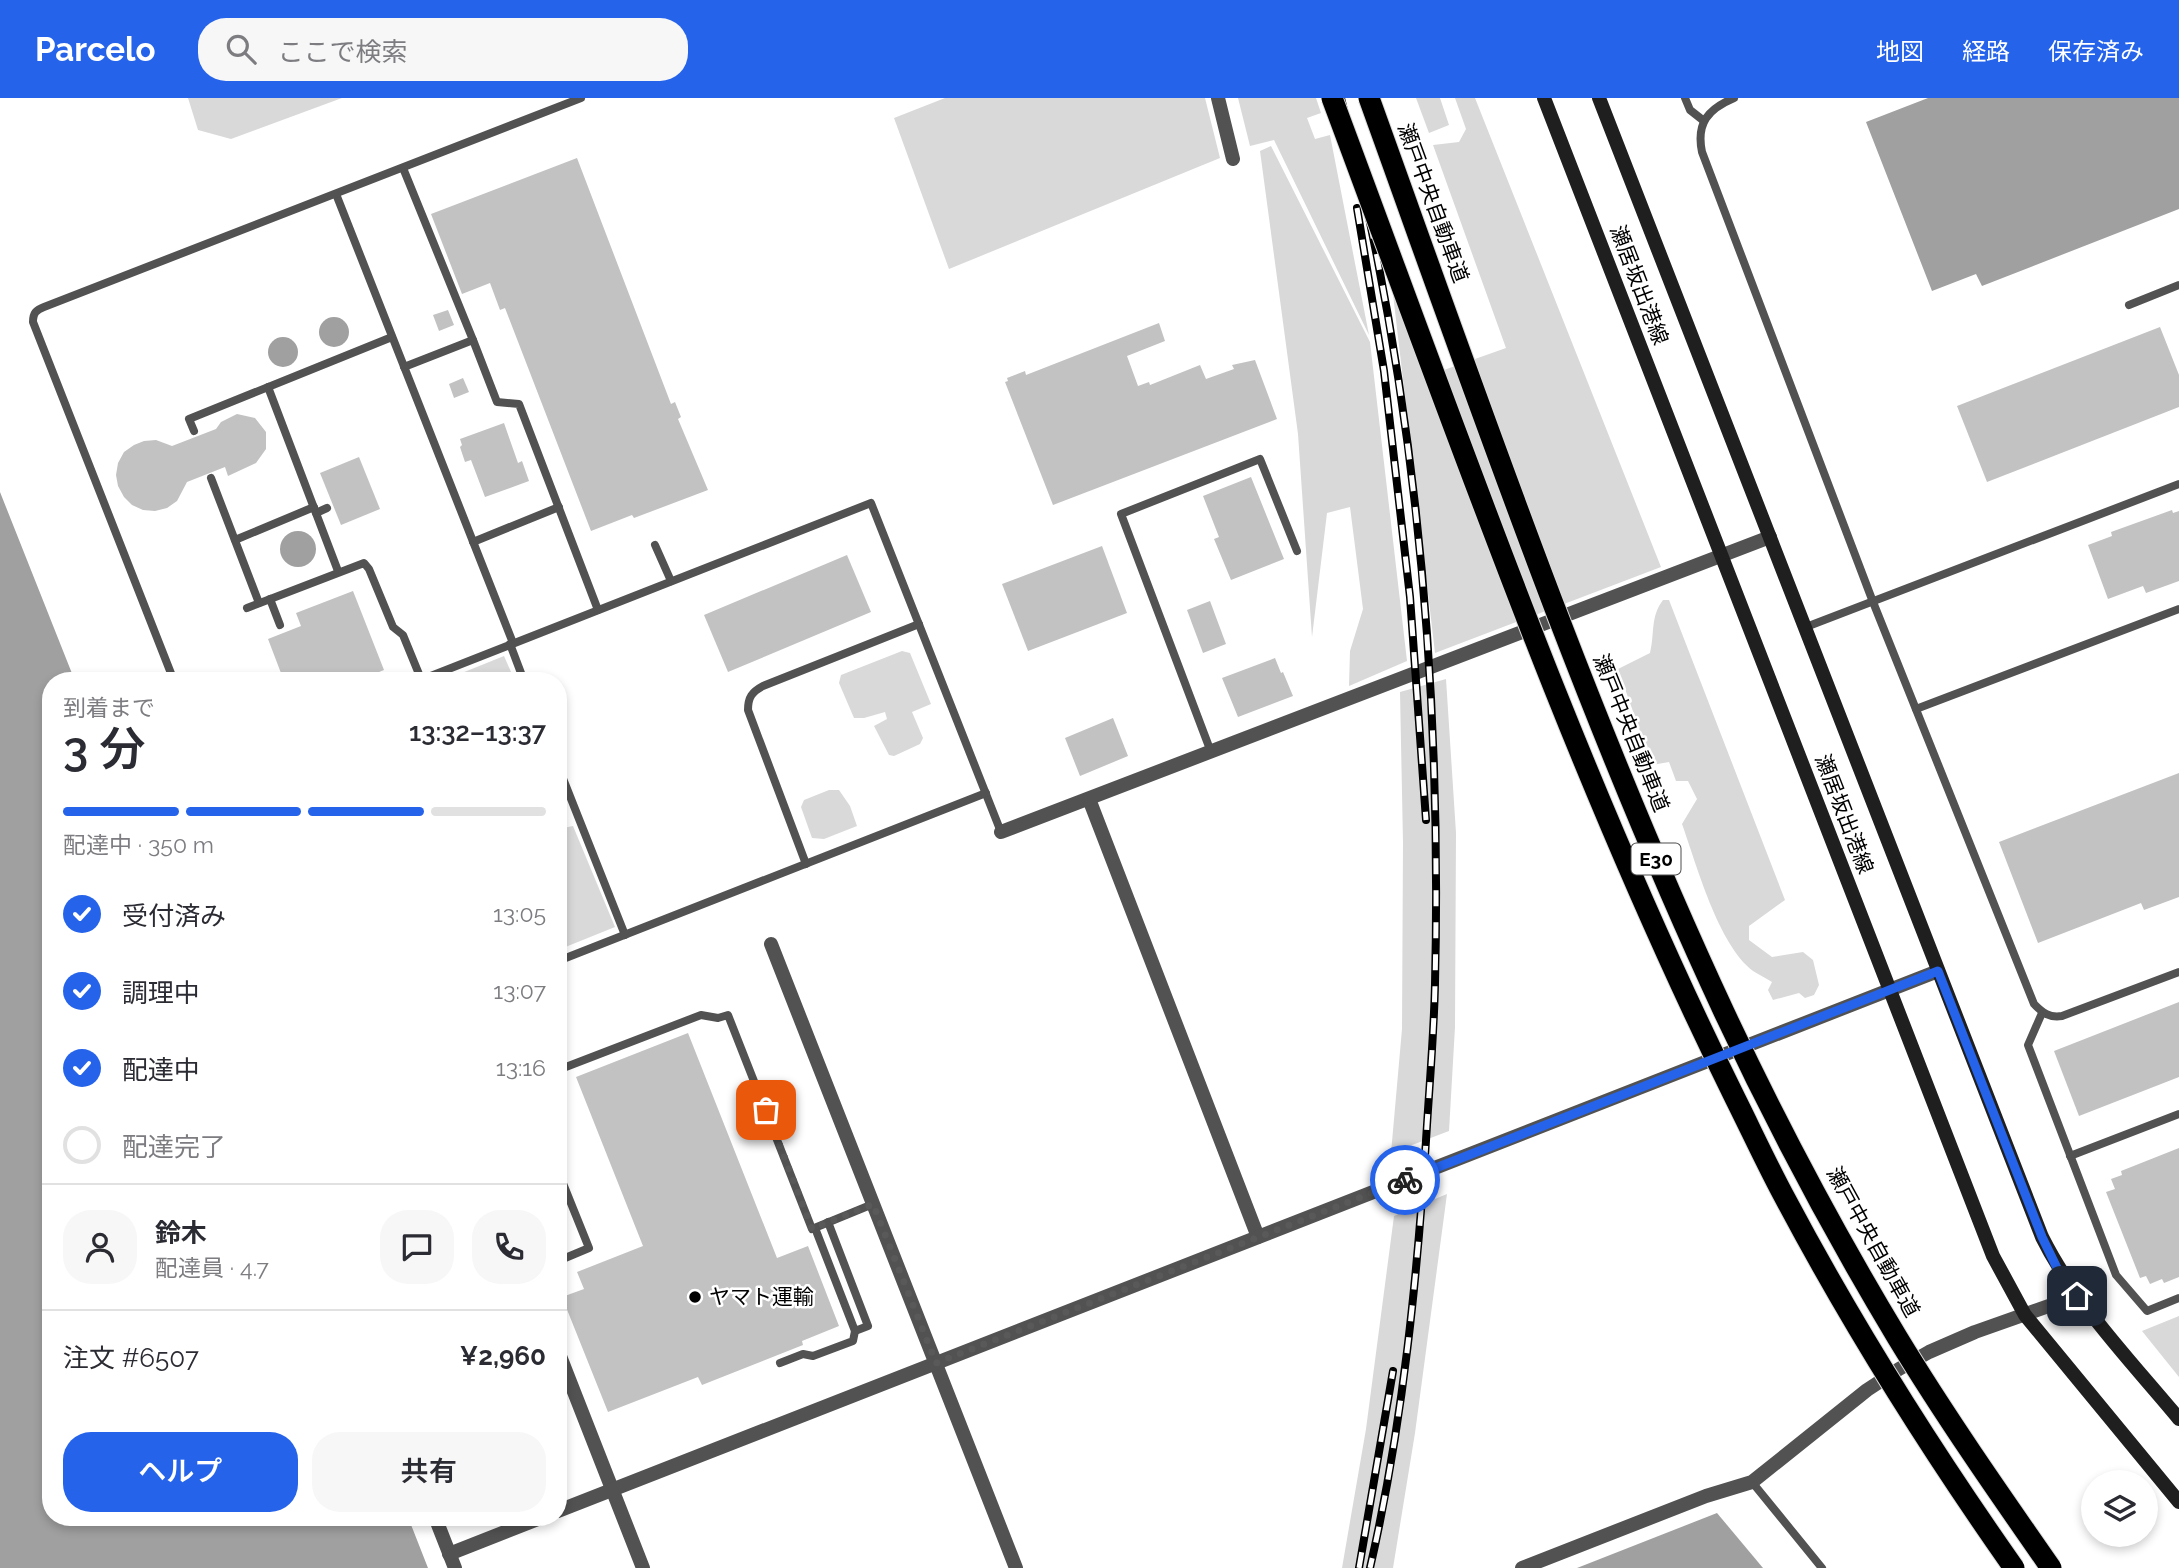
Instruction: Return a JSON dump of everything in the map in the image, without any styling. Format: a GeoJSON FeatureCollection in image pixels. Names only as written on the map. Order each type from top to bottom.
{"type":"FeatureCollection","features":[{"type":"Feature","properties":{"kind":"highway","name":"E30"},"geometry":{"type":"LineString","coordinates":[[1332,98],[1546,671],[1622,855],[1697,1022],[1785,1199],[1870,1349],[1967,1501],[2014,1568]]}},
{"type":"Feature","properties":{"kind":"highway","name":"瀬戸中央自動車道"},"geometry":{"type":"LineString","coordinates":[[1369,98],[1574,660],[1649,844],[1725,1014],[1811,1182],[1897,1336],[1993,1485],[2051,1568]]}},
{"type":"Feature","properties":{"kind":"main road","name":"瀬居坂出港線"},"geometry":{"type":"LineString","coordinates":[[1544,98],[1993,1256],[2025,1315],[2179,1502]]}},
{"type":"Feature","properties":{"kind":"main road","name":"瀬居坂出港線"},"geometry":{"type":"LineString","coordinates":[[1599,98],[2042,1237],[2057,1268],[2077,1296],[2179,1419]]}},
{"type":"Feature","properties":{"kind":"street"},"geometry":{"type":"LineString","coordinates":[[1218,98],[1233,159]]}},
{"type":"Feature","properties":{"kind":"street"},"geometry":{"type":"LineString","coordinates":[[1002,832],[1770,537]]}},
{"type":"Feature","properties":{"kind":"street"},"geometry":{"type":"LineString","coordinates":[[1089,799],[1258,1237]]}},
{"type":"Feature","properties":{"kind":"street"},"geometry":{"type":"LineString","coordinates":[[771,944],[1016,1568]]}},
{"type":"Feature","properties":{"kind":"street"},"geometry":{"type":"LineString","coordinates":[[567,1508],[1938,971]]}},
{"type":"Feature","properties":{"kind":"street"},"geometry":{"type":"LineString","coordinates":[[1522,1568],[1706,1496],[1752,1482],[1867,1390],[1899,1369],[1929,1352],[2077,1296]]}},
{"type":"Feature","properties":{"kind":"street"},"geometry":{"type":"LineString","coordinates":[[567,1374],[642,1568]]}},
{"type":"Feature","properties":{"kind":"street"},"geometry":{"type":"LineString","coordinates":[[438,1526],[452,1561],[524,1526]]}},
{"type":"Feature","properties":{"kind":"lane"},"geometry":{"type":"LineString","coordinates":[[170,672],[33,322],[33,315],[44,307],[580,98]]}},
{"type":"Feature","properties":{"kind":"lane"},"geometry":{"type":"LineString","coordinates":[[1685,98],[1690,110],[1704,121]]}},
{"type":"Feature","properties":{"kind":"lane"},"geometry":{"type":"LineString","coordinates":[[1734,98],[1718,106],[1704,121],[1699,135],[1702,152],[1873,602],[2034,1004],[2042,1013],[2052,1017],[2062,1016],[2179,972]]}},
{"type":"Feature","properties":{"kind":"lane"},"geometry":{"type":"LineString","coordinates":[[403,168],[497,402],[519,404],[598,610]]}},
{"type":"Feature","properties":{"kind":"lane"},"geometry":{"type":"LineString","coordinates":[[336,194],[473,542],[521,672]]}},
{"type":"Feature","properties":{"kind":"lane"},"geometry":{"type":"LineString","coordinates":[[2129,305],[2179,285]]}},
{"type":"Feature","properties":{"kind":"lane"},"geometry":{"type":"LineString","coordinates":[[194,431],[189,419],[392,337]]}},
{"type":"Feature","properties":{"kind":"lane"},"geometry":{"type":"LineString","coordinates":[[404,367],[473,340]]}},
{"type":"Feature","properties":{"kind":"lane"},"geometry":{"type":"LineString","coordinates":[[268,387],[338,571]]}},
{"type":"Feature","properties":{"kind":"lane"},"geometry":{"type":"LineString","coordinates":[[1211,751],[1121,514],[1260,459],[1297,551]]}},
{"type":"Feature","properties":{"kind":"lane"},"geometry":{"type":"LineString","coordinates":[[211,478],[259,603]]}},
{"type":"Feature","properties":{"kind":"lane"},"geometry":{"type":"LineString","coordinates":[[1806,627],[2179,484]]}},
{"type":"Feature","properties":{"kind":"lane"},"geometry":{"type":"LineString","coordinates":[[440,672],[871,503],[1002,832]]}},
{"type":"Feature","properties":{"kind":"lane"},"geometry":{"type":"LineString","coordinates":[[473,542],[559,507]]}},
{"type":"Feature","properties":{"kind":"lane"},"geometry":{"type":"LineString","coordinates":[[234,540],[327,508]]}},
{"type":"Feature","properties":{"kind":"lane"},"geometry":{"type":"LineString","coordinates":[[655,545],[671,581]]}},
{"type":"Feature","properties":{"kind":"lane"},"geometry":{"type":"LineString","coordinates":[[247,608],[363,563],[369,569],[393,627],[403,635],[417,672]]}},
{"type":"Feature","properties":{"kind":"lane"},"geometry":{"type":"LineString","coordinates":[[270,598],[280,625]]}},
{"type":"Feature","properties":{"kind":"lane"},"geometry":{"type":"LineString","coordinates":[[1916,709],[2179,609]]}},
{"type":"Feature","properties":{"kind":"lane"},"geometry":{"type":"LineString","coordinates":[[806,864],[748,710],[748,700],[753,691],[763,686],[919,624]]}},
{"type":"Feature","properties":{"kind":"lane"},"geometry":{"type":"LineString","coordinates":[[567,789],[625,935]]}},
{"type":"Feature","properties":{"kind":"lane"},"geometry":{"type":"LineString","coordinates":[[567,958],[986,793]]}},
{"type":"Feature","properties":{"kind":"lane"},"geometry":{"type":"LineString","coordinates":[[2042,1013],[2028,1045],[2116,1275],[2147,1311],[2179,1298]]}},
{"type":"Feature","properties":{"kind":"lane"},"geometry":{"type":"LineString","coordinates":[[567,1067],[701,1015],[718,1018],[728,1015],[812,1229],[873,1204]]}},
{"type":"Feature","properties":{"kind":"lane"},"geometry":{"type":"LineString","coordinates":[[2070,1156],[2179,1114]]}},
{"type":"Feature","properties":{"kind":"lane"},"geometry":{"type":"LineString","coordinates":[[567,1193],[589,1248],[567,1257]]}},
{"type":"Feature","properties":{"kind":"lane"},"geometry":{"type":"LineString","coordinates":[[828,1222],[868,1326],[855,1331]]}},
{"type":"Feature","properties":{"kind":"lane"},"geometry":{"type":"LineString","coordinates":[[780,1363],[803,1354],[813,1356],[853,1341],[855,1331],[815,1227]]}},
{"type":"Feature","properties":{"kind":"lane"},"geometry":{"type":"LineString","coordinates":[[1752,1482],[1822,1568]]}},
{"type":"Feature","properties":{"kind":"shaded area"},"geometry":{"type":"Polygon","coordinates":[[[188,98],[342,98],[231,139],[198,130],[188,98]]]}},
{"type":"Feature","properties":{"kind":"shaded area"},"geometry":{"type":"Polygon","coordinates":[[[945,98],[1205,98],[1220,158],[949,269],[894,118],[945,98]]]}},
{"type":"Feature","properties":{"kind":"shaded area"},"geometry":{"type":"Polygon","coordinates":[[[1238,98],[1316,98],[1321,113],[1307,118],[1315,139],[1330,135],[1369,335],[1274,140],[1250,146],[1238,98]]]}},
{"type":"Feature","properties":{"kind":"shaded area"},"geometry":{"type":"Polygon","coordinates":[[[1416,98],[1440,98],[1449,125],[1429,133],[1416,98]]]}},
{"type":"Feature","properties":{"kind":"shaded area"},"geometry":{"type":"Polygon","coordinates":[[[1455,98],[1475,98],[1661,567],[1435,653],[1391,277],[1427,376],[1506,348],[1433,145],[1459,142],[1466,129],[1455,98]]]}},
{"type":"Feature","properties":{"kind":"shaded area"},"geometry":{"type":"Polygon","coordinates":[[[1928,98],[2179,98],[2179,209],[1982,286],[1976,274],[1932,291],[1866,122],[1928,98]]]}},
{"type":"Feature","properties":{"kind":"shaded area"},"geometry":{"type":"Polygon","coordinates":[[[1271,146],[1370,342],[1407,661],[1349,686],[1350,651],[1363,609],[1350,507],[1327,513],[1312,637],[1298,434],[1260,151],[1271,146]]]}},
{"type":"Feature","properties":{"kind":"shaded area"},"geometry":{"type":"Polygon","coordinates":[[[334,317],[345,321],[349,332],[345,343],[334,347],[323,343],[319,332],[323,321],[334,317]]]}},
{"type":"Feature","properties":{"kind":"shaded area"},"geometry":{"type":"Polygon","coordinates":[[[283,337],[294,341],[298,352],[294,363],[283,367],[272,363],[268,352],[272,341],[283,337]]]}},
{"type":"Feature","properties":{"kind":"shaded area"},"geometry":{"type":"Polygon","coordinates":[[[0,492],[71,672],[42,672],[42,1526],[412,1526],[428,1568],[0,1568],[0,492]]]}},
{"type":"Feature","properties":{"kind":"shaded area"},"geometry":{"type":"Polygon","coordinates":[[[298,531],[311,536],[316,549],[311,562],[298,567],[285,562],[280,549],[285,536],[298,531]]]}},
{"type":"Feature","properties":{"kind":"shaded area"},"geometry":{"type":"Polygon","coordinates":[[[1663,600],[1669,600],[1785,900],[1749,926],[1749,940],[1772,957],[1803,952],[1813,960],[1819,985],[1814,995],[1805,998],[1799,993],[1773,1000],[1768,990],[1772,982],[1753,971],[1729,943],[1710,903],[1682,824],[1697,799],[1688,781],[1676,781],[1669,762],[1652,765],[1618,669],[1650,653],[1654,619],[1663,600]]]}},
{"type":"Feature","properties":{"kind":"shaded area"},"geometry":{"type":"Polygon","coordinates":[[[902,651],[910,653],[931,704],[912,712],[923,738],[920,744],[894,756],[889,755],[874,726],[887,719],[885,712],[854,718],[839,683],[841,675],[902,651]]]}},
{"type":"Feature","properties":{"kind":"shaded area"},"geometry":{"type":"Polygon","coordinates":[[[504,656],[511,672],[464,672],[504,656]]]}},
{"type":"Feature","properties":{"kind":"shaded area"},"geometry":{"type":"Polygon","coordinates":[[[1446,679],[1456,833],[1455,1027],[1449,1131],[1391,1153],[1402,1029],[1403,843],[1400,692],[1446,679]]]}},
{"type":"Feature","properties":{"kind":"shaded area"},"geometry":{"type":"Polygon","coordinates":[[[829,790],[839,790],[850,806],[857,826],[824,839],[812,838],[801,807],[804,800],[829,790]]]}},
{"type":"Feature","properties":{"kind":"shaded area"},"geometry":{"type":"Polygon","coordinates":[[[573,826],[615,927],[567,946],[567,827],[573,826]]]}},
{"type":"Feature","properties":{"kind":"shaded area"},"geometry":{"type":"Polygon","coordinates":[[[1447,1194],[1415,1433],[1393,1568],[1342,1568],[1366,1429],[1394,1216],[1447,1194]]]}},
{"type":"Feature","properties":{"kind":"shaded area"},"geometry":{"type":"Polygon","coordinates":[[[2179,1316],[2179,1377],[2142,1331],[2179,1316]]]}},
{"type":"Feature","properties":{"kind":"shaded area"},"geometry":{"type":"Polygon","coordinates":[[[1717,1513],[1763,1568],[1577,1568],[1717,1513]]]}},
{"type":"Feature","properties":{"kind":"building"},"geometry":{"type":"Polygon","coordinates":[[[577,158],[671,404],[675,402],[681,417],[678,419],[708,490],[591,531],[505,308],[500,310],[490,283],[462,294],[431,214],[577,158]]]}},
{"type":"Feature","properties":{"kind":"building"},"geometry":{"type":"Polygon","coordinates":[[[448,310],[454,325],[439,331],[433,315],[448,310]]]}},
{"type":"Feature","properties":{"kind":"building"},"geometry":{"type":"Polygon","coordinates":[[[1159,323],[1165,341],[1127,356],[1138,386],[1149,382],[1150,385],[1200,365],[1206,379],[1234,369],[1232,365],[1255,360],[1277,419],[1053,505],[1005,382],[1008,381],[1007,378],[1025,371],[1026,375],[1159,323]]]}},
{"type":"Feature","properties":{"kind":"building"},"geometry":{"type":"Polygon","coordinates":[[[2160,327],[2179,375],[2179,407],[1987,482],[1957,406],[2160,327]]]}},
{"type":"Feature","properties":{"kind":"building"},"geometry":{"type":"Polygon","coordinates":[[[463,378],[469,392],[454,398],[449,384],[463,378]]]}},
{"type":"Feature","properties":{"kind":"building"},"geometry":{"type":"Polygon","coordinates":[[[237,414],[255,418],[266,432],[266,449],[256,463],[228,476],[225,467],[187,482],[177,501],[167,508],[143,510],[124,497],[116,475],[124,452],[144,441],[156,440],[172,446],[216,429],[221,422],[237,414]]]}},
{"type":"Feature","properties":{"kind":"building"},"geometry":{"type":"Polygon","coordinates":[[[504,423],[518,463],[522,461],[529,481],[485,497],[471,460],[465,462],[460,439],[504,423]]]}},
{"type":"Feature","properties":{"kind":"building"},"geometry":{"type":"Polygon","coordinates":[[[359,457],[380,509],[341,525],[320,473],[359,457]]]}},
{"type":"Feature","properties":{"kind":"building"},"geometry":{"type":"Polygon","coordinates":[[[1251,477],[1284,559],[1231,580],[1214,539],[1219,537],[1203,496],[1251,477]]]}},
{"type":"Feature","properties":{"kind":"building"},"geometry":{"type":"Polygon","coordinates":[[[2172,510],[2173,513],[2179,511],[2179,581],[2146,593],[2143,586],[2108,599],[2088,545],[2112,536],[2111,532],[2172,510]]]}},
{"type":"Feature","properties":{"kind":"building"},"geometry":{"type":"Polygon","coordinates":[[[1102,546],[1127,613],[1028,651],[1002,584],[1102,546]]]}},
{"type":"Feature","properties":{"kind":"building"},"geometry":{"type":"Polygon","coordinates":[[[847,555],[871,612],[728,672],[704,615],[847,555]]]}},
{"type":"Feature","properties":{"kind":"building"},"geometry":{"type":"Polygon","coordinates":[[[353,591],[384,670],[281,672],[268,639],[301,626],[296,613],[353,591]]]}},
{"type":"Feature","properties":{"kind":"building"},"geometry":{"type":"Polygon","coordinates":[[[1210,601],[1226,644],[1203,653],[1187,610],[1210,601]]]}},
{"type":"Feature","properties":{"kind":"building"},"geometry":{"type":"Polygon","coordinates":[[[1275,658],[1293,696],[1238,717],[1222,678],[1275,658]]]}},
{"type":"Feature","properties":{"kind":"building"},"geometry":{"type":"Polygon","coordinates":[[[1113,718],[1128,756],[1080,776],[1065,738],[1113,718]]]}},
{"type":"Feature","properties":{"kind":"building"},"geometry":{"type":"Polygon","coordinates":[[[2179,773],[2179,897],[2144,910],[2141,903],[2038,943],[1999,842],[2179,773]]]}},
{"type":"Feature","properties":{"kind":"building"},"geometry":{"type":"Polygon","coordinates":[[[2179,1002],[2179,1077],[2079,1116],[2054,1051],[2179,1002]]]}},
{"type":"Feature","properties":{"kind":"building"},"geometry":{"type":"Polygon","coordinates":[[[688,1033],[777,1258],[808,1246],[839,1326],[802,1341],[803,1345],[702,1385],[698,1377],[608,1412],[567,1310],[567,1295],[584,1289],[577,1272],[643,1246],[576,1077],[688,1033]]]}},
{"type":"Feature","properties":{"kind":"building"},"geometry":{"type":"Polygon","coordinates":[[[2179,1148],[2179,1277],[2164,1283],[2162,1279],[2150,1284],[2146,1276],[2140,1278],[2106,1192],[2115,1189],[2111,1179],[2122,1175],[2121,1171],[2179,1148]]]}},
{"type":"Feature","properties":{"kind":"railway"},"geometry":{"type":"LineString","coordinates":[[1341,98],[1367,206],[1405,426],[1428,649],[1434,761],[1435,984],[1423,1180],[1408,1348],[1392,1459],[1370,1568]]}},
{"type":"Feature","properties":{"kind":"railway"},"geometry":{"type":"LineString","coordinates":[[1357,208],[1384,371],[1410,597],[1426,820]]}},
{"type":"Feature","properties":{"kind":"railway"},"geometry":{"type":"LineString","coordinates":[[1359,1568],[1393,1371]]}},
{"type":"Feature","properties":{"kind":"way so far"},"geometry":{"type":"LineString","coordinates":[[766,1110],[812,1229],[873,1204],[936,1363],[1405,1180]]}},
{"type":"Feature","properties":{"kind":"place","name":"ヤマト運輸"},"geometry":{"type":"Point","coordinates":[695,1297]}},
{"type":"Feature","properties":{"kind":"route"},"geometry":{"type":"LineString","coordinates":[[1405,1180],[1938,971],[2042,1237],[2057,1268],[2077,1296]]}}]}
